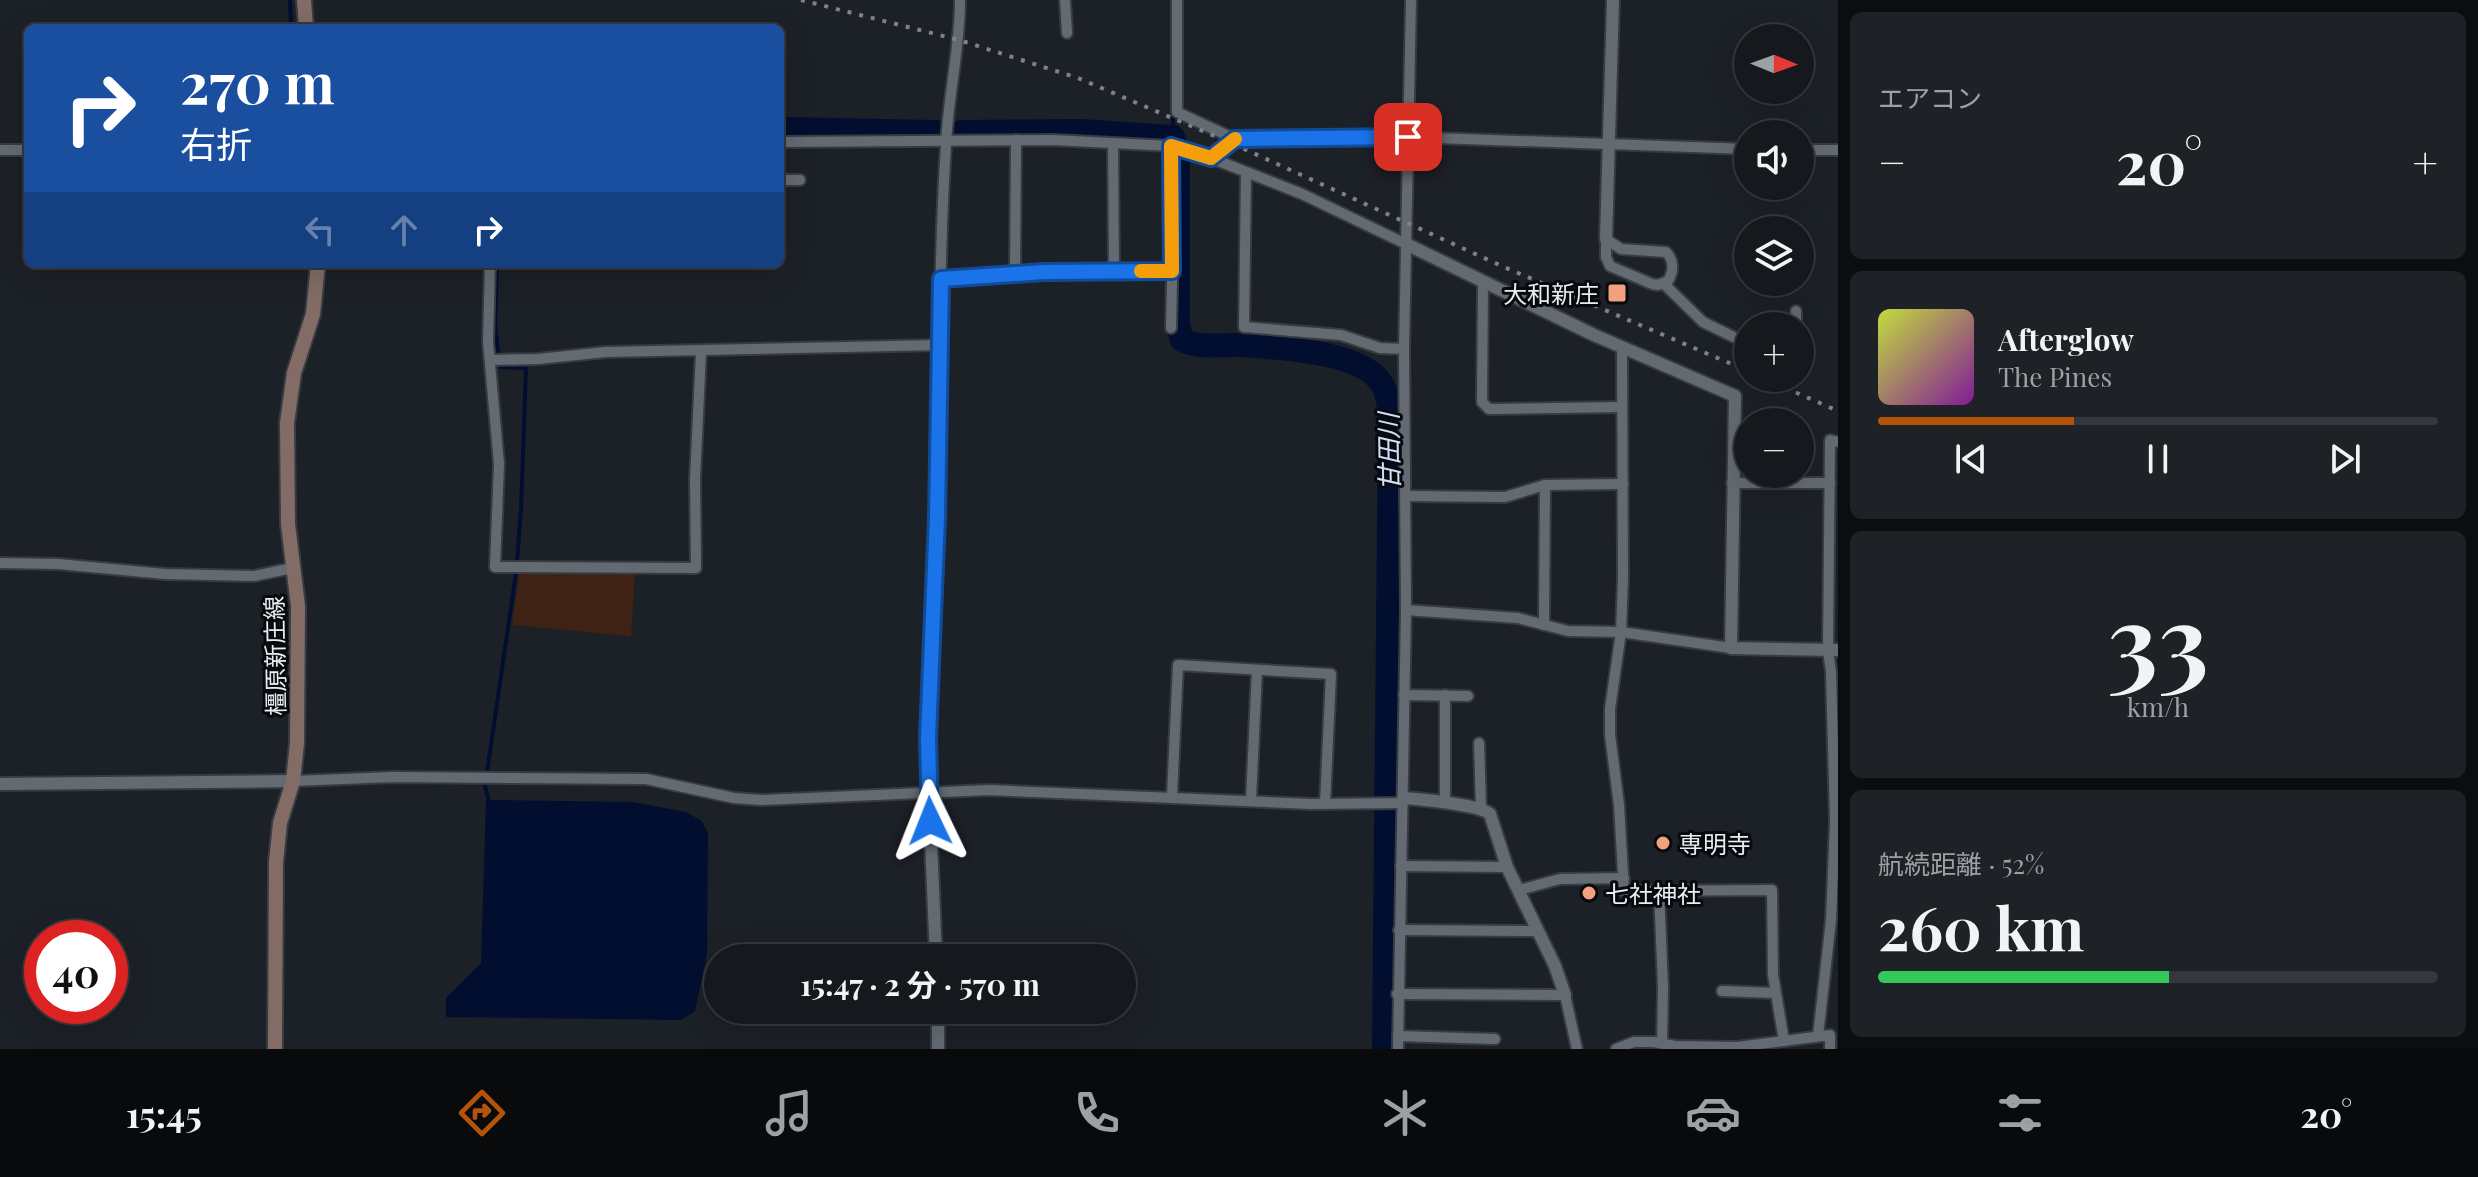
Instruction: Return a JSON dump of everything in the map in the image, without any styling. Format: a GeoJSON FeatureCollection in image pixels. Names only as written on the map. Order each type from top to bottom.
{"type":"FeatureCollection","features":[{"type":"Feature","properties":{"kind":"main road"},"geometry":{"type":"LineString","coordinates":[[304,0],[306,24]]}},
{"type":"Feature","properties":{"kind":"main road","name":"橿原新庄線"},"geometry":{"type":"LineString","coordinates":[[275,1049],[276,862],[280,823],[293,781],[296,752],[298,622],[288,524],[289,396],[313,314],[318,268]]}},
{"type":"Feature","properties":{"kind":"street"},"geometry":{"type":"LineString","coordinates":[[935,944],[929,716],[938,502],[939,345],[946,142],[959,40],[960,0]]}},
{"type":"Feature","properties":{"kind":"street"},"geometry":{"type":"LineString","coordinates":[[1065,0],[1067,33]]}},
{"type":"Feature","properties":{"kind":"street"},"geometry":{"type":"LineString","coordinates":[[1177,0],[1177,112],[1235,139],[1408,137],[1734,148]]}},
{"type":"Feature","properties":{"kind":"street"},"geometry":{"type":"LineString","coordinates":[[1398,1049],[1406,610],[1404,349],[1411,0]]}},
{"type":"Feature","properties":{"kind":"street"},"geometry":{"type":"LineString","coordinates":[[1613,0],[1606,257],[1610,266],[1652,284],[1664,284],[1703,322],[1734,337]]}},
{"type":"Feature","properties":{"kind":"street"},"geometry":{"type":"LineString","coordinates":[[1211,158],[1235,139]]}},
{"type":"Feature","properties":{"kind":"street"},"geometry":{"type":"LineString","coordinates":[[1015,274],[1016,140]]}},
{"type":"Feature","properties":{"kind":"street"},"geometry":{"type":"LineString","coordinates":[[784,142],[1016,140],[1186,149],[1344,212],[1622,347],[1735,396],[1731,648]]}},
{"type":"Feature","properties":{"kind":"street"},"geometry":{"type":"LineString","coordinates":[[1113,143],[1114,271]]}},
{"type":"Feature","properties":{"kind":"street"},"geometry":{"type":"LineString","coordinates":[[1171,146],[1171,328]]}},
{"type":"Feature","properties":{"kind":"street"},"geometry":{"type":"LineString","coordinates":[[0,150],[24,150]]}},
{"type":"Feature","properties":{"kind":"street"},"geometry":{"type":"LineString","coordinates":[[1814,150],[1838,150]]}},
{"type":"Feature","properties":{"kind":"street"},"geometry":{"type":"LineString","coordinates":[[1246,172],[1244,327],[1341,335],[1380,348],[1404,349]]}},
{"type":"Feature","properties":{"kind":"street"},"geometry":{"type":"LineString","coordinates":[[784,180],[800,180]]}},
{"type":"Feature","properties":{"kind":"street"},"geometry":{"type":"LineString","coordinates":[[1606,239],[1621,249],[1666,252],[1670,257],[1672,274],[1664,284]]}},
{"type":"Feature","properties":{"kind":"street"},"geometry":{"type":"LineString","coordinates":[[490,268],[488,325],[499,464],[495,567],[696,568],[695,479],[701,352]]}},
{"type":"Feature","properties":{"kind":"street"},"geometry":{"type":"LineString","coordinates":[[941,279],[1015,274],[1172,271]]}},
{"type":"Feature","properties":{"kind":"street"},"geometry":{"type":"LineString","coordinates":[[1483,281],[1482,402],[1489,409],[1622,407]]}},
{"type":"Feature","properties":{"kind":"street"},"geometry":{"type":"LineString","coordinates":[[490,360],[606,352],[939,345]]}},
{"type":"Feature","properties":{"kind":"street"},"geometry":{"type":"LineString","coordinates":[[1622,347],[1621,632],[1610,709],[1610,735],[1619,805],[1624,891],[1772,890],[1775,993],[1784,1041]]}},
{"type":"Feature","properties":{"kind":"street"},"geometry":{"type":"LineString","coordinates":[[1818,1036],[1831,920],[1836,821],[1831,672],[1830,440],[1838,442]]}},
{"type":"Feature","properties":{"kind":"street"},"geometry":{"type":"LineString","coordinates":[[1732,483],[1830,483]]}},
{"type":"Feature","properties":{"kind":"street"},"geometry":{"type":"LineString","coordinates":[[1406,496],[1505,497],[1545,485],[1623,484]]}},
{"type":"Feature","properties":{"kind":"street"},"geometry":{"type":"LineString","coordinates":[[1544,625],[1545,485]]}},
{"type":"Feature","properties":{"kind":"street"},"geometry":{"type":"LineString","coordinates":[[0,563],[58,564],[165,574],[254,576],[292,568]]}},
{"type":"Feature","properties":{"kind":"street"},"geometry":{"type":"LineString","coordinates":[[1406,610],[1501,616],[1568,631],[1621,632],[1731,648],[1833,650]]}},
{"type":"Feature","properties":{"kind":"street"},"geometry":{"type":"LineString","coordinates":[[1172,796],[1178,665],[1331,674],[1325,804]]}},
{"type":"Feature","properties":{"kind":"street"},"geometry":{"type":"LineString","coordinates":[[1251,800],[1257,670]]}},
{"type":"Feature","properties":{"kind":"street"},"geometry":{"type":"LineString","coordinates":[[1404,695],[1468,696]]}},
{"type":"Feature","properties":{"kind":"street"},"geometry":{"type":"LineString","coordinates":[[1445,695],[1445,802]]}},
{"type":"Feature","properties":{"kind":"street"},"geometry":{"type":"LineString","coordinates":[[1479,743],[1481,807]]}},
{"type":"Feature","properties":{"kind":"street"},"geometry":{"type":"LineString","coordinates":[[0,784],[488,777],[646,779],[734,798],[761,800],[989,790],[1325,804],[1445,802],[1481,807],[1490,814],[1507,867],[1565,995],[1577,1049]]}},
{"type":"Feature","properties":{"kind":"street"},"geometry":{"type":"LineString","coordinates":[[1401,866],[1507,867]]}},
{"type":"Feature","properties":{"kind":"street"},"geometry":{"type":"LineString","coordinates":[[1519,890],[1560,879],[1624,878]]}},
{"type":"Feature","properties":{"kind":"street"},"geometry":{"type":"LineString","coordinates":[[1659,891],[1662,1044]]}},
{"type":"Feature","properties":{"kind":"street"},"geometry":{"type":"LineString","coordinates":[[1399,930],[1538,931]]}},
{"type":"Feature","properties":{"kind":"street"},"geometry":{"type":"LineString","coordinates":[[1722,991],[1775,993]]}},
{"type":"Feature","properties":{"kind":"street"},"geometry":{"type":"LineString","coordinates":[[1397,994],[1565,995]]}},
{"type":"Feature","properties":{"kind":"street"},"geometry":{"type":"LineString","coordinates":[[938,1024],[938,1049]]}},
{"type":"Feature","properties":{"kind":"street"},"geometry":{"type":"LineString","coordinates":[[1616,1049],[1634,1042],[1716,1048],[1830,1035],[1830,1048],[1838,1048]]}},
{"type":"Feature","properties":{"kind":"street"},"geometry":{"type":"LineString","coordinates":[[1398,1036],[1495,1039]]}},
{"type":"Feature","properties":{"kind":"shaded area"},"geometry":{"type":"Polygon","coordinates":[[[520,570],[635,571],[631,636],[512,625],[520,570]]]}},
{"type":"Feature","properties":{"kind":"water"},"geometry":{"type":"Polygon","coordinates":[[[486,800],[633,802],[686,812],[702,821],[708,833],[707,944],[704,944],[704,968],[695,1011],[681,1020],[446,1017],[446,998],[481,963],[486,800]]]}},
{"type":"Feature","properties":{"kind":"waterway"},"geometry":{"type":"LineString","coordinates":[[290,0],[291,24]]}},
{"type":"Feature","properties":{"kind":"waterway"},"geometry":{"type":"LineString","coordinates":[[1173,110],[1173,137]]}},
{"type":"Feature","properties":{"kind":"waterway","name":"甘田川"},"geometry":{"type":"LineString","coordinates":[[784,129],[936,132]]}},
{"type":"Feature","properties":{"kind":"waterway","name":"甘田川"},"geometry":{"type":"LineString","coordinates":[[961,132],[1080,131],[1173,137],[1178,161],[1178,326],[1182,340],[1202,345],[1271,347],[1333,356],[1367,370],[1384,388],[1390,419],[1384,1049]]}},
{"type":"Feature","properties":{"kind":"waterway"},"geometry":{"type":"LineString","coordinates":[[489,802],[485,786],[516,573],[526,368],[500,367],[495,325],[497,268]]}},
{"type":"Feature","properties":{"kind":"railway"},"geometry":{"type":"LineString","coordinates":[[801,0],[959,40],[1078,78],[1734,365]]}},
{"type":"Feature","properties":{"kind":"railway"},"geometry":{"type":"LineString","coordinates":[[1795,392],[1838,411]]}},
{"type":"Feature","properties":{"kind":"slow traffic"},"geometry":{"type":"LineString","coordinates":[[1141,271],[1172,271],[1171,146],[1211,158],[1235,139]]}},
{"type":"Feature","properties":{"kind":"place","name":"大和新庄"},"geometry":{"type":"Point","coordinates":[1617,293]}},
{"type":"Feature","properties":{"kind":"place","name":"専明寺"},"geometry":{"type":"Point","coordinates":[1663,843]}},
{"type":"Feature","properties":{"kind":"place","name":"七社神社"},"geometry":{"type":"Point","coordinates":[1589,893]}},
{"type":"Feature","properties":{"kind":"route"},"geometry":{"type":"LineString","coordinates":[[930,821],[928,737],[939,454],[941,279],[1044,272],[1172,271],[1171,146],[1211,158],[1235,139],[1408,137]]}}]}
